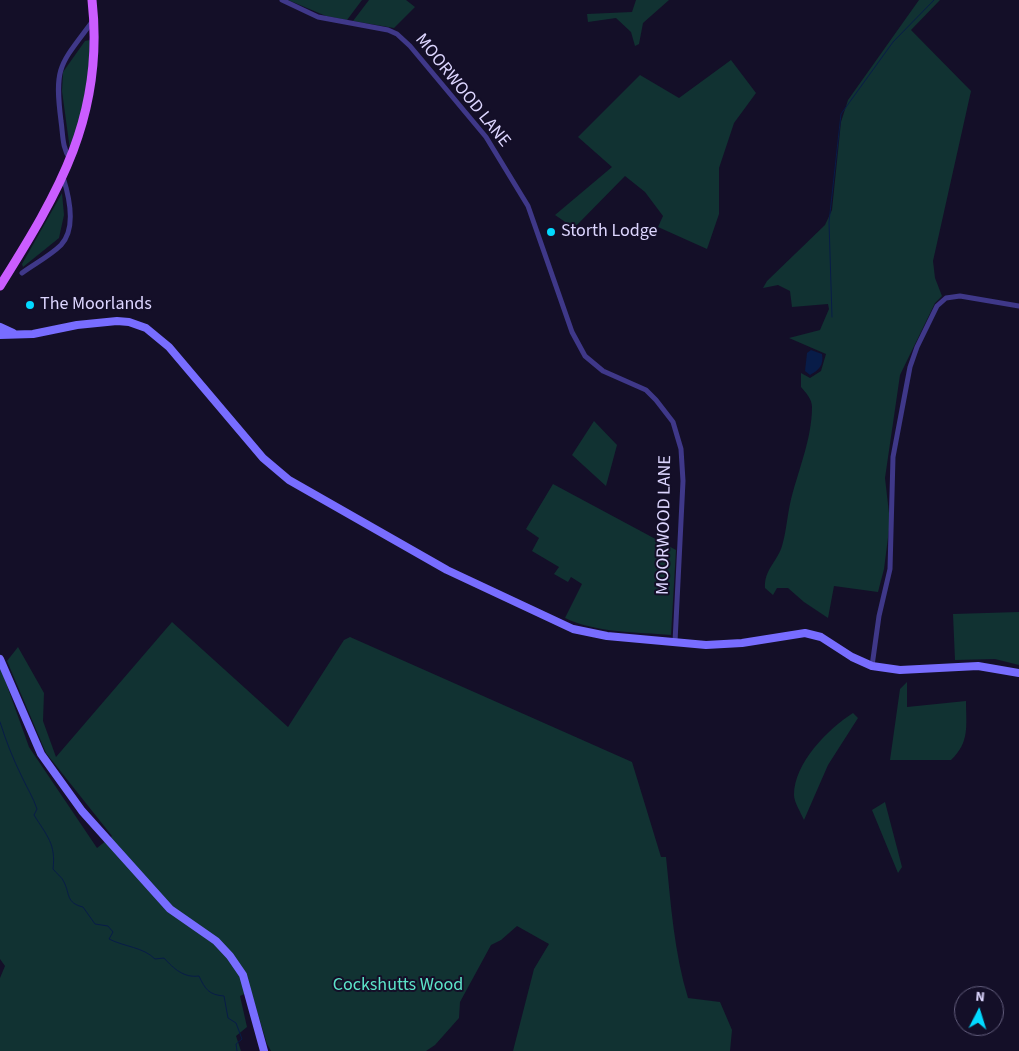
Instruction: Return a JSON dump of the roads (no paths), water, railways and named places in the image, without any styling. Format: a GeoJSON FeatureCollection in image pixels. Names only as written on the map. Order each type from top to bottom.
{"type":"FeatureCollection","features":[{"type":"Feature","properties":{"kind":"main road"},"geometry":{"type":"LineString","coordinates":[[0,286],[43,214],[63,176],[85,117],[93,80],[95,50],[92,0]]}},
{"type":"Feature","properties":{"kind":"main road"},"geometry":{"type":"LineString","coordinates":[[0,335],[33,334],[78,325],[117,321],[142,326],[169,347],[262,458],[280,473],[317,497],[447,570],[556,622],[588,633],[723,646],[805,633],[821,637],[852,657],[872,666],[900,670],[978,666],[1019,673]]}},
{"type":"Feature","properties":{"kind":"main road"},"geometry":{"type":"LineString","coordinates":[[0,327],[15,334]]}},
{"type":"Feature","properties":{"kind":"main road"},"geometry":{"type":"LineString","coordinates":[[0,659],[41,754],[82,811],[170,909],[216,941],[230,956],[243,975],[264,1051]]}},
{"type":"Feature","properties":{"kind":"street","name":"MOORWOOD LANE"},"geometry":{"type":"LineString","coordinates":[[282,0],[318,17],[388,30],[397,34],[410,46],[486,137],[528,206],[572,332],[585,356],[603,371],[646,390],[673,422],[681,449],[682,465],[675,642]]}},
{"type":"Feature","properties":{"kind":"street"},"geometry":{"type":"LineString","coordinates":[[70,159],[64,148],[57,80],[63,62],[94,20]]}},
{"type":"Feature","properties":{"kind":"street"},"geometry":{"type":"LineString","coordinates":[[22,273],[54,250],[66,237],[69,225],[69,202],[63,176]]}},
{"type":"Feature","properties":{"kind":"street"},"geometry":{"type":"LineString","coordinates":[[872,666],[879,616],[890,569],[894,457],[907,380],[917,347],[938,306],[946,298],[960,296],[1019,306]]}},
{"type":"Feature","properties":{"kind":"water"},"geometry":{"type":"Polygon","coordinates":[[[811,350],[822,354],[822,361],[820,367],[810,375],[805,371],[807,353],[811,350]]]}},
{"type":"Feature","properties":{"kind":"waterway"},"geometry":{"type":"LineString","coordinates":[[832,317],[829,222],[841,114],[893,42],[934,0]]}},
{"type":"Feature","properties":{"kind":"waterway"},"geometry":{"type":"LineString","coordinates":[[0,722],[7,743],[37,809],[34,815],[52,846],[53,869],[63,880],[69,898],[74,903],[83,907],[95,924],[108,926],[113,932],[109,939],[145,952],[155,959],[164,958],[180,972],[189,976],[199,976],[211,993],[224,996],[228,1018],[236,1023],[242,1039],[236,1044],[237,1051]]}},
{"type":"Feature","properties":{"kind":"place","name":"Storth Lodge"},"geometry":{"type":"Point","coordinates":[551,232]}},
{"type":"Feature","properties":{"kind":"place","name":"The Moorlands"},"geometry":{"type":"Point","coordinates":[30,305]}},
{"type":"Feature","properties":{"kind":"park label","name":"Cockshutts Wood"},"geometry":{"type":"Point","coordinates":[398,986]}}]}
